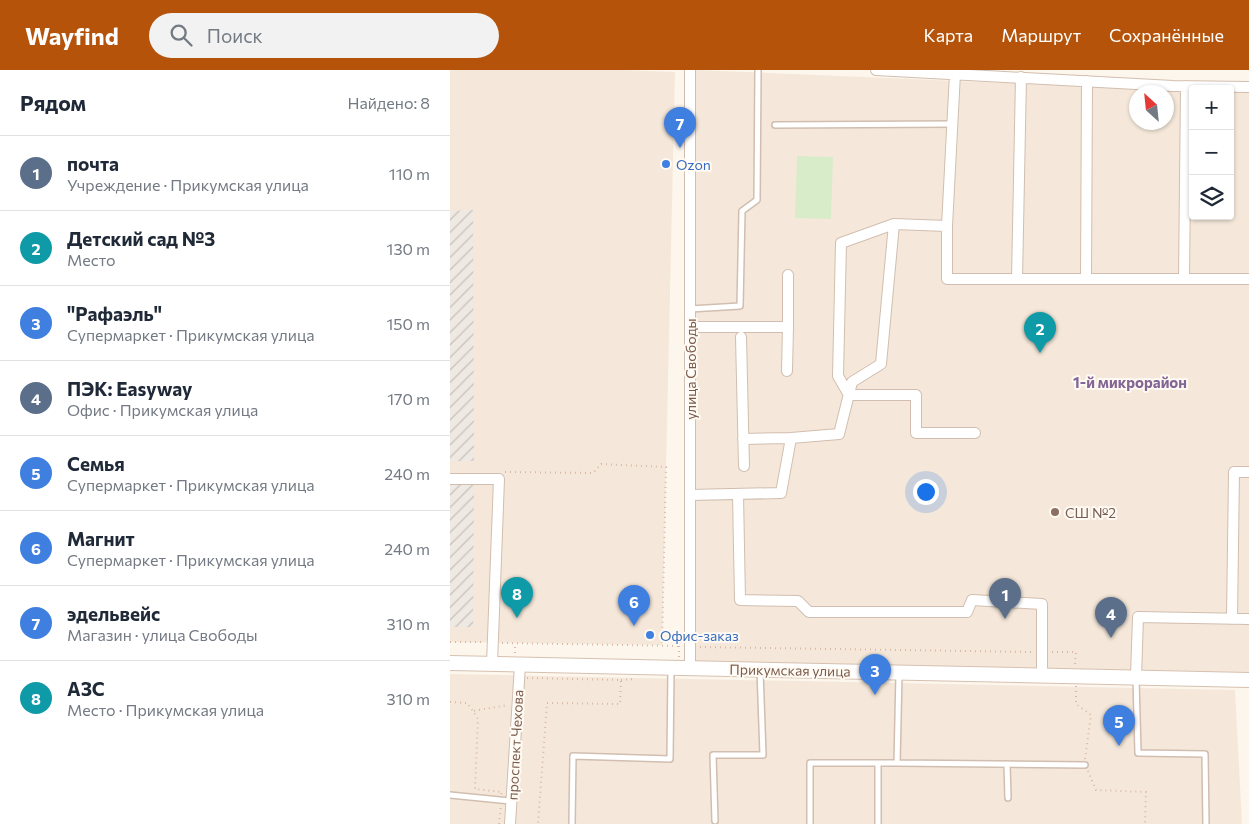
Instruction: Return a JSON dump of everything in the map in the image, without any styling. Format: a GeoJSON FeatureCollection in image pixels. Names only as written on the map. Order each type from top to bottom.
{"type":"FeatureCollection","features":[{"type":"Feature","properties":{"kind":"main road","name":"Прикумская улица"},"geometry":{"type":"LineString","coordinates":[[450,663],[492,664],[517,669],[671,667],[1249,680]]}},
{"type":"Feature","properties":{"kind":"street","name":"улица Свободы"},"geometry":{"type":"LineString","coordinates":[[690,70],[690,668]]}},
{"type":"Feature","properties":{"kind":"street"},"geometry":{"type":"LineString","coordinates":[[876,70],[1186,86],[1249,87]]}},
{"type":"Feature","properties":{"kind":"street"},"geometry":{"type":"LineString","coordinates":[[955,73],[947,226],[947,279],[1249,279]]}},
{"type":"Feature","properties":{"kind":"street"},"geometry":{"type":"LineString","coordinates":[[1017,279],[1021,77]]}},
{"type":"Feature","properties":{"kind":"street"},"geometry":{"type":"LineString","coordinates":[[1086,279],[1087,81]]}},
{"type":"Feature","properties":{"kind":"street"},"geometry":{"type":"LineString","coordinates":[[1184,279],[1186,86]]}},
{"type":"Feature","properties":{"kind":"street"},"geometry":{"type":"LineString","coordinates":[[849,395],[838,376],[840,244],[894,224],[947,226]]}},
{"type":"Feature","properties":{"kind":"street"},"geometry":{"type":"LineString","coordinates":[[743,439],[839,434],[852,382],[881,364],[894,224]]}},
{"type":"Feature","properties":{"kind":"street"},"geometry":{"type":"LineString","coordinates":[[787,371],[788,275]]}},
{"type":"Feature","properties":{"kind":"street"},"geometry":{"type":"LineString","coordinates":[[690,327],[788,327]]}},
{"type":"Feature","properties":{"kind":"street"},"geometry":{"type":"LineString","coordinates":[[742,337],[744,466]]}},
{"type":"Feature","properties":{"kind":"street"},"geometry":{"type":"LineString","coordinates":[[849,395],[916,396],[916,433],[975,433]]}},
{"type":"Feature","properties":{"kind":"street"},"geometry":{"type":"LineString","coordinates":[[690,494],[782,493],[791,438]]}},
{"type":"Feature","properties":{"kind":"street"},"geometry":{"type":"LineString","coordinates":[[1232,619],[1234,472],[1249,472]]}},
{"type":"Feature","properties":{"kind":"street"},"geometry":{"type":"LineString","coordinates":[[450,478],[499,479],[492,664]]}},
{"type":"Feature","properties":{"kind":"street"},"geometry":{"type":"LineString","coordinates":[[738,494],[740,600],[798,600],[809,612],[967,612],[972,600],[1042,604],[1042,675]]}},
{"type":"Feature","properties":{"kind":"street"},"geometry":{"type":"LineString","coordinates":[[1136,676],[1138,617],[1249,619]]}},
{"type":"Feature","properties":{"kind":"street","name":"проспект Чехова"},"geometry":{"type":"LineString","coordinates":[[510,824],[506,800],[517,669]]}},
{"type":"Feature","properties":{"kind":"lane"},"geometry":{"type":"LineString","coordinates":[[690,309],[740,306],[742,211],[757,200],[758,70]]}},
{"type":"Feature","properties":{"kind":"lane"},"geometry":{"type":"LineString","coordinates":[[775,125],[952,124]]}},
{"type":"Feature","properties":{"kind":"lane"},"geometry":{"type":"LineString","coordinates":[[572,824],[573,756],[670,759],[671,667]]}},
{"type":"Feature","properties":{"kind":"lane"},"geometry":{"type":"LineString","coordinates":[[715,821],[714,755],[763,755],[760,670]]}},
{"type":"Feature","properties":{"kind":"lane"},"geometry":{"type":"LineString","coordinates":[[897,763],[899,673]]}},
{"type":"Feature","properties":{"kind":"lane"},"geometry":{"type":"LineString","coordinates":[[1136,676],[1138,753],[1205,754],[1206,824]]}},
{"type":"Feature","properties":{"kind":"lane"},"geometry":{"type":"LineString","coordinates":[[810,824],[810,763],[1085,764]]}},
{"type":"Feature","properties":{"kind":"lane"},"geometry":{"type":"LineString","coordinates":[[878,763],[878,824]]}},
{"type":"Feature","properties":{"kind":"lane"},"geometry":{"type":"LineString","coordinates":[[1007,764],[1008,798]]}},
{"type":"Feature","properties":{"kind":"lane"},"geometry":{"type":"LineString","coordinates":[[450,794],[506,800]]}},
{"type":"Feature","properties":{"kind":"path"},"geometry":{"type":"LineString","coordinates":[[504,472],[593,473],[601,464],[666,467],[662,646]]}},
{"type":"Feature","properties":{"kind":"path"},"geometry":{"type":"LineString","coordinates":[[515,643],[517,669],[621,680],[620,704],[547,703],[538,824]]}},
{"type":"Feature","properties":{"kind":"path"},"geometry":{"type":"LineString","coordinates":[[450,702],[467,703],[478,719],[475,789],[502,792],[506,800],[499,824]]}},
{"type":"Feature","properties":{"kind":"path"},"geometry":{"type":"LineString","coordinates":[[473,711],[512,704]]}},
{"type":"Feature","properties":{"kind":"shaded area"},"geometry":{"type":"Polygon","coordinates":[[[450,70],[621,70],[675,72],[662,645],[450,642],[450,70]]]}},
{"type":"Feature","properties":{"kind":"shaded area","name":"1-й микрорайон"},"geometry":{"type":"Polygon","coordinates":[[[696,70],[1129,88],[1129,130],[1174,130],[1174,90],[1189,91],[1189,220],[1234,220],[1234,91],[1249,91],[1249,673],[695,664],[696,70]]]}},
{"type":"Feature","properties":{"kind":"shaded area"},"geometry":{"type":"Polygon","coordinates":[[[473,210],[474,461],[450,461],[450,211],[473,210]]]}},
{"type":"Feature","properties":{"kind":"shaded area"},"geometry":{"type":"Polygon","coordinates":[[[450,483],[474,483],[473,627],[450,627],[450,483]]]}},
{"type":"Feature","properties":{"kind":"shaded area"},"geometry":{"type":"Polygon","coordinates":[[[450,674],[1235,690],[1242,824],[450,824],[450,674]]]}},
{"type":"Feature","properties":{"kind":"green space"},"geometry":{"type":"Polygon","coordinates":[[[797,156],[833,157],[831,219],[795,218],[797,156]]]}},
{"type":"Feature","properties":{"kind":"place","name":"эдельвейс"},"geometry":{"type":"Point","coordinates":[680,148]}},
{"type":"Feature","properties":{"kind":"place","name":"Ozon"},"geometry":{"type":"Point","coordinates":[666,164]}},
{"type":"Feature","properties":{"kind":"place","name":"Детский сад №3"},"geometry":{"type":"Point","coordinates":[1040,353]}},
{"type":"Feature","properties":{"kind":"place","name":"СШ №2"},"geometry":{"type":"Point","coordinates":[1055,512]}},
{"type":"Feature","properties":{"kind":"place","name":"АЗС"},"geometry":{"type":"Point","coordinates":[517,618]}},
{"type":"Feature","properties":{"kind":"place","name":"почта"},"geometry":{"type":"Point","coordinates":[1005,619]}},
{"type":"Feature","properties":{"kind":"place","name":"Магнит"},"geometry":{"type":"Point","coordinates":[634,626]}},
{"type":"Feature","properties":{"kind":"place","name":"Офис-заказ"},"geometry":{"type":"Point","coordinates":[650,635]}},
{"type":"Feature","properties":{"kind":"place","name":"ПЭК: Easyway"},"geometry":{"type":"Point","coordinates":[1111,638]}},
{"type":"Feature","properties":{"kind":"place","name":"\"Рафаэль\""},"geometry":{"type":"Point","coordinates":[875,695]}},
{"type":"Feature","properties":{"kind":"place","name":"Семья"},"geometry":{"type":"Point","coordinates":[1119,746]}},
{"type":"Feature","properties":{"kind":"district","name":"1-й микрорайон"},"geometry":{"type":"Point","coordinates":[1130,382]}}]}
